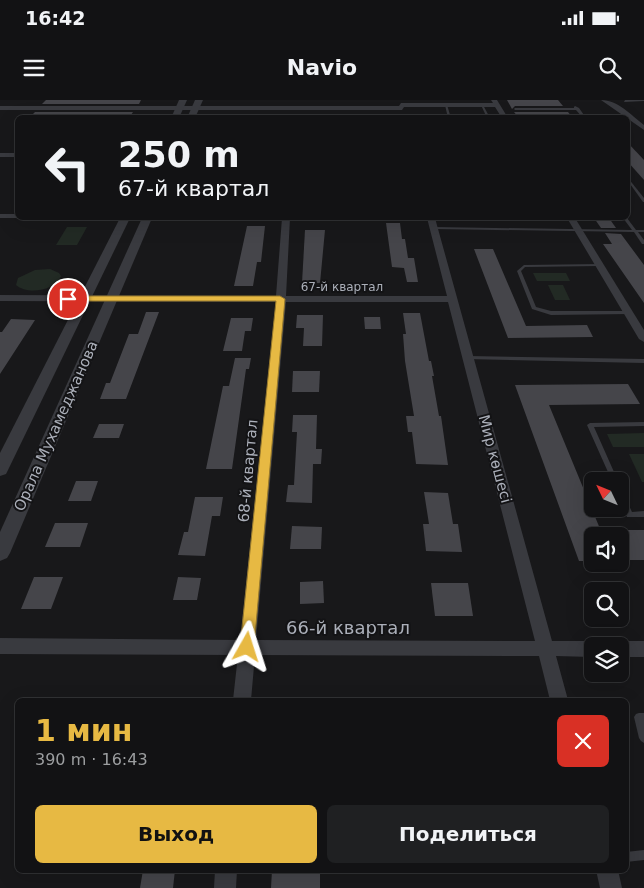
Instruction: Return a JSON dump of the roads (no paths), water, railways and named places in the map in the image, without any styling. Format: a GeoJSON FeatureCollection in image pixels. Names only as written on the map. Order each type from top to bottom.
{"type":"FeatureCollection","features":[{"type":"Feature","properties":{"kind":"street"},"geometry":{"type":"LineString","coordinates":[[176,115],[183,100]]}},
{"type":"Feature","properties":{"kind":"street"},"geometry":{"type":"LineString","coordinates":[[192,115],[199,100]]}},
{"type":"Feature","properties":{"kind":"street"},"geometry":{"type":"LineString","coordinates":[[604,100],[627,115]]}},
{"type":"Feature","properties":{"kind":"street"},"geometry":{"type":"LineString","coordinates":[[625,100],[631,106]]}},
{"type":"Feature","properties":{"kind":"street"},"geometry":{"type":"LineString","coordinates":[[0,108],[195,109],[401,104],[446,106],[496,103],[503,115]]}},
{"type":"Feature","properties":{"kind":"street"},"geometry":{"type":"LineString","coordinates":[[630,117],[644,128]]}},
{"type":"Feature","properties":{"kind":"street"},"geometry":{"type":"LineString","coordinates":[[0,155],[15,155]]}},
{"type":"Feature","properties":{"kind":"street"},"geometry":{"type":"LineString","coordinates":[[0,216],[15,216]]}},
{"type":"Feature","properties":{"kind":"street","name":"Орала Мухамеджанова"},"geometry":{"type":"LineString","coordinates":[[0,470],[124,220]]}},
{"type":"Feature","properties":{"kind":"street","name":"Орала Мухамеджанова"},"geometry":{"type":"LineString","coordinates":[[0,553],[146,220]]}},
{"type":"Feature","properties":{"kind":"street","name":"68-й квартал"},"geometry":{"type":"LineString","coordinates":[[242,698],[286,220]]}},
{"type":"Feature","properties":{"kind":"street"},"geometry":{"type":"LineString","coordinates":[[572,220],[644,340]]}},
{"type":"Feature","properties":{"kind":"street","name":"Мир көшесі"},"geometry":{"type":"LineString","coordinates":[[432,223],[558,698]]}},
{"type":"Feature","properties":{"kind":"street","name":"67-й квартал"},"geometry":{"type":"LineString","coordinates":[[0,298],[452,299]]}},
{"type":"Feature","properties":{"kind":"street","name":"66-й квартал"},"geometry":{"type":"LineString","coordinates":[[0,646],[584,649]]}},
{"type":"Feature","properties":{"kind":"street"},"geometry":{"type":"LineString","coordinates":[[629,649],[644,649]]}},
{"type":"Feature","properties":{"kind":"street"},"geometry":{"type":"LineString","coordinates":[[224,888],[226,873]]}},
{"type":"Feature","properties":{"kind":"street"},"geometry":{"type":"LineString","coordinates":[[608,873],[611,888]]}},
{"type":"Feature","properties":{"kind":"lane"},"geometry":{"type":"LineString","coordinates":[[625,100],[644,100]]}},
{"type":"Feature","properties":{"kind":"lane"},"geometry":{"type":"LineString","coordinates":[[482,105],[487,115]]}},
{"type":"Feature","properties":{"kind":"lane"},"geometry":{"type":"LineString","coordinates":[[531,105],[572,105],[583,115]]}},
{"type":"Feature","properties":{"kind":"lane"},"geometry":{"type":"LineString","coordinates":[[446,106],[449,115]]}},
{"type":"Feature","properties":{"kind":"lane"},"geometry":{"type":"LineString","coordinates":[[515,109],[578,109]]}},
{"type":"Feature","properties":{"kind":"lane"},"geometry":{"type":"LineString","coordinates":[[630,185],[644,201]]}},
{"type":"Feature","properties":{"kind":"lane"},"geometry":{"type":"LineString","coordinates":[[627,220],[644,243]]}},
{"type":"Feature","properties":{"kind":"lane"},"geometry":{"type":"LineString","coordinates":[[432,223],[579,232],[644,231]]}},
{"type":"Feature","properties":{"kind":"lane"},"geometry":{"type":"LineString","coordinates":[[599,265],[524,266],[519,271],[534,308],[540,311],[551,313],[627,313]]}},
{"type":"Feature","properties":{"kind":"lane"},"geometry":{"type":"LineString","coordinates":[[468,358],[644,361]]}},
{"type":"Feature","properties":{"kind":"lane"},"geometry":{"type":"LineString","coordinates":[[611,472],[590,425],[644,424]]}},
{"type":"Feature","properties":{"kind":"lane"},"geometry":{"type":"LineString","coordinates":[[629,513],[630,515],[644,514]]}},
{"type":"Feature","properties":{"kind":"lane"},"geometry":{"type":"LineString","coordinates":[[644,717],[639,717],[644,738]]}},
{"type":"Feature","properties":{"kind":"lane"},"geometry":{"type":"LineString","coordinates":[[629,857],[644,855]]}}]}
